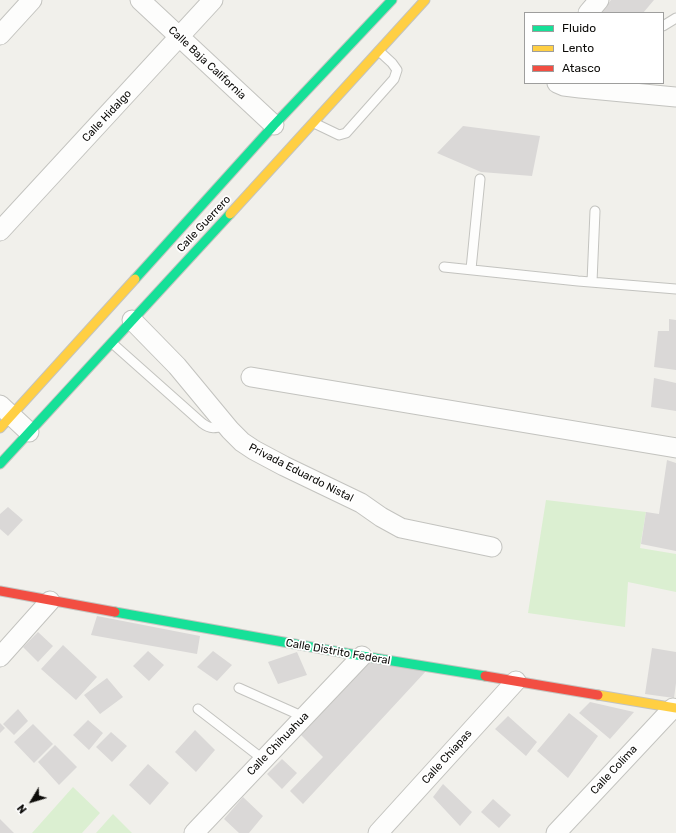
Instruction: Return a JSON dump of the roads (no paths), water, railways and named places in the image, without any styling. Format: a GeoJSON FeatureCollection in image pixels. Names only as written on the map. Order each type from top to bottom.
{"type":"FeatureCollection","features":[{"type":"Feature","properties":{"kind":"main road","name":"Calle Guerrero"},"geometry":{"type":"LineString","coordinates":[[4,416],[392,0]]}},
{"type":"Feature","properties":{"kind":"main road","name":"Calle Guerrero"},"geometry":{"type":"LineString","coordinates":[[0,464],[380,51],[425,0]]}},
{"type":"Feature","properties":{"kind":"main road","name":"Calle Distrito Federal"},"geometry":{"type":"LineString","coordinates":[[0,591],[362,656],[674,708]]}},
{"type":"Feature","properties":{"kind":"street"},"geometry":{"type":"LineString","coordinates":[[0,34],[32,0]]}},
{"type":"Feature","properties":{"kind":"street","name":"Calle Baja California"},"geometry":{"type":"LineString","coordinates":[[140,0],[274,125]]}},
{"type":"Feature","properties":{"kind":"street","name":"Calle Hidalgo"},"geometry":{"type":"LineString","coordinates":[[0,231],[213,0]]}},
{"type":"Feature","properties":{"kind":"street"},"geometry":{"type":"LineString","coordinates":[[589,12],[599,0]]}},
{"type":"Feature","properties":{"kind":"street"},"geometry":{"type":"LineString","coordinates":[[559,84],[564,86],[641,88],[676,96]]}},
{"type":"Feature","properties":{"kind":"street","name":"Privada Eduardo Nistal"},"geometry":{"type":"LineString","coordinates":[[132,320],[177,366],[242,442],[266,457],[361,503],[381,517],[401,528],[492,547]]}},
{"type":"Feature","properties":{"kind":"street"},"geometry":{"type":"LineString","coordinates":[[251,377],[676,448]]}},
{"type":"Feature","properties":{"kind":"street"},"geometry":{"type":"LineString","coordinates":[[4,416],[29,432]]}},
{"type":"Feature","properties":{"kind":"street"},"geometry":{"type":"LineString","coordinates":[[0,657],[50,601]]}},
{"type":"Feature","properties":{"kind":"street","name":"Calle Chihuahua"},"geometry":{"type":"LineString","coordinates":[[194,833],[362,656]]}},
{"type":"Feature","properties":{"kind":"street","name":"Calle Chiapas"},"geometry":{"type":"LineString","coordinates":[[378,833],[516,681]]}},
{"type":"Feature","properties":{"kind":"street","name":"Calle Colima"},"geometry":{"type":"LineString","coordinates":[[556,833],[674,708]]}},
{"type":"Feature","properties":{"kind":"lane"},"geometry":{"type":"LineString","coordinates":[[664,25],[676,18]]}},
{"type":"Feature","properties":{"kind":"lane"},"geometry":{"type":"LineString","coordinates":[[314,123],[339,135],[346,133],[394,79],[397,70],[380,51]]}},
{"type":"Feature","properties":{"kind":"lane"},"geometry":{"type":"LineString","coordinates":[[471,269],[480,179]]}},
{"type":"Feature","properties":{"kind":"lane"},"geometry":{"type":"LineString","coordinates":[[592,282],[595,211]]}},
{"type":"Feature","properties":{"kind":"lane"},"geometry":{"type":"LineString","coordinates":[[444,267],[676,289]]}},
{"type":"Feature","properties":{"kind":"lane"},"geometry":{"type":"LineString","coordinates":[[112,343],[202,423],[209,428],[215,429],[226,425]]}},
{"type":"Feature","properties":{"kind":"lane"},"geometry":{"type":"LineString","coordinates":[[239,688],[304,717]]}},
{"type":"Feature","properties":{"kind":"lane"},"geometry":{"type":"LineString","coordinates":[[198,709],[264,760]]}}]}
